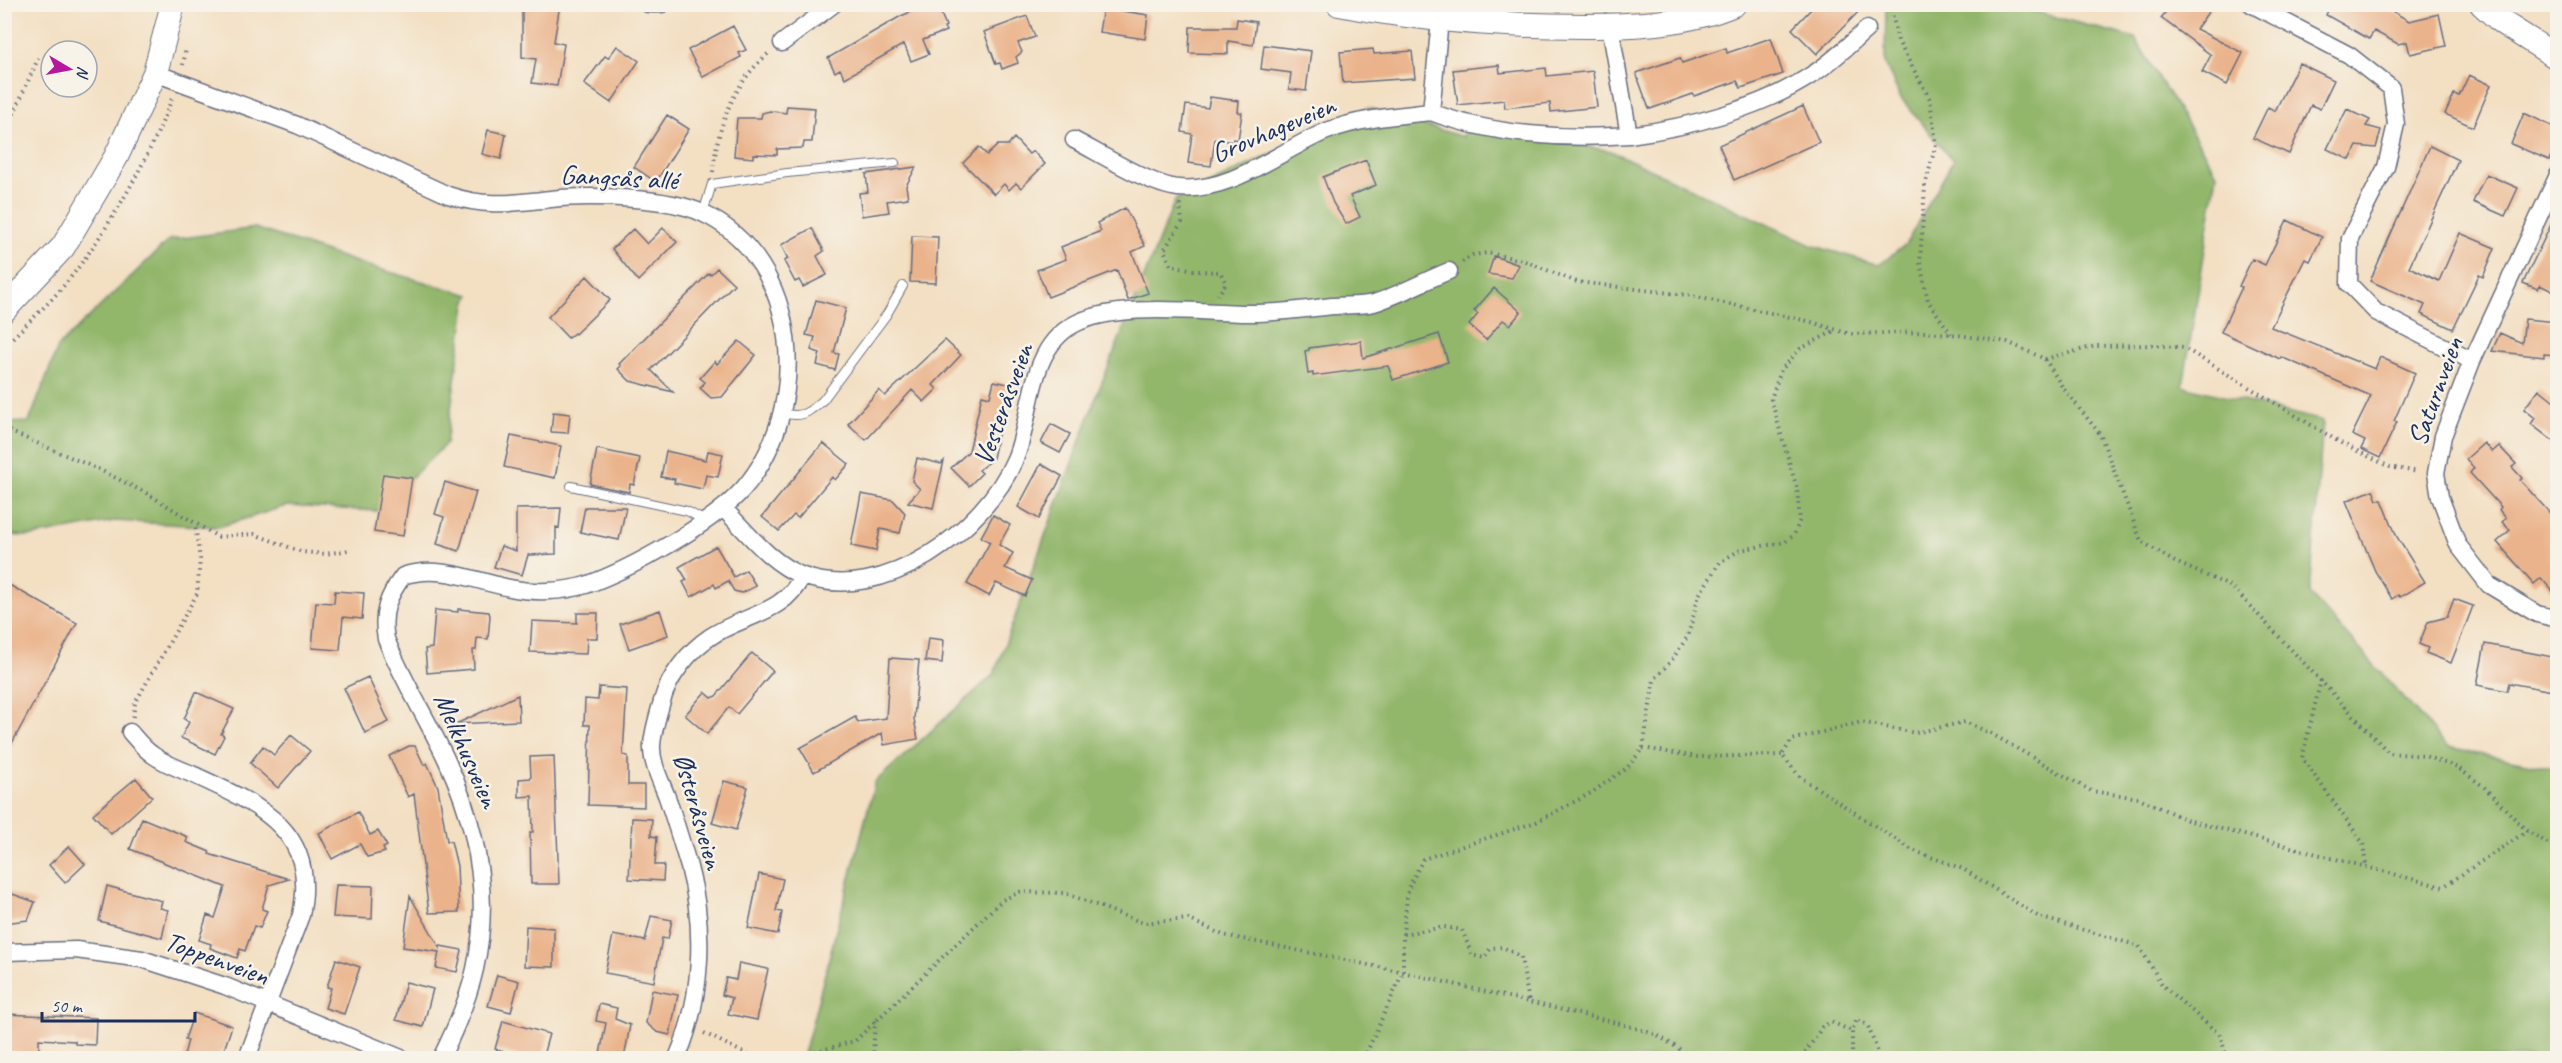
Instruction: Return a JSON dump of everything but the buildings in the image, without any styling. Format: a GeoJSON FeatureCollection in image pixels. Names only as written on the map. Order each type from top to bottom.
{"type":"FeatureCollection","features":[{"type":"Feature","properties":{"kind":"street"},"geometry":{"type":"LineString","coordinates":[[4,310],[63,247],[116,157],[155,73],[173,4]]}},
{"type":"Feature","properties":{"kind":"street"},"geometry":{"type":"LineString","coordinates":[[648,4],[662,4]]}},
{"type":"Feature","properties":{"kind":"street"},"geometry":{"type":"LineString","coordinates":[[782,42],[834,4]]}},
{"type":"Feature","properties":{"kind":"street"},"geometry":{"type":"LineString","coordinates":[[1343,5],[1440,20],[1547,26],[1610,26],[1676,20],[1703,15],[1734,4]]}},
{"type":"Feature","properties":{"kind":"street"},"geometry":{"type":"LineString","coordinates":[[2251,4],[2349,55],[2391,88],[2396,124],[2386,167],[2350,238],[2349,284],[2376,312],[2472,361]]}},
{"type":"Feature","properties":{"kind":"street"},"geometry":{"type":"LineString","coordinates":[[2482,4],[2503,22],[2558,58]]}},
{"type":"Feature","properties":{"kind":"street"},"geometry":{"type":"LineString","coordinates":[[1431,112],[1440,20]]}},
{"type":"Feature","properties":{"kind":"street"},"geometry":{"type":"LineString","coordinates":[[1610,26],[1629,135]]}},
{"type":"Feature","properties":{"kind":"street","name":"Grovhageveien"},"geometry":{"type":"LineString","coordinates":[[1074,140],[1160,183],[1178,188],[1217,183],[1271,160],[1310,139],[1344,126],[1374,119],[1431,112],[1453,120],[1530,133],[1594,137],[1629,135],[1689,125],[1780,91],[1812,75],[1867,29]]}},
{"type":"Feature","properties":{"kind":"street","name":"Gangsås allé"},"geometry":{"type":"LineString","coordinates":[[155,73],[297,125],[448,195],[470,202],[510,205],[553,198],[580,198],[664,201],[685,206],[704,213],[738,237],[755,257],[769,280],[780,305],[789,358],[782,413],[759,466],[745,487],[724,509],[640,560],[582,586],[538,591],[512,589],[441,572],[424,571],[403,576]]}},
{"type":"Feature","properties":{"kind":"street","name":"Saturnveien"},"geometry":{"type":"LineString","coordinates":[[2558,175],[2472,361],[2443,436],[2436,473],[2440,497],[2458,545],[2489,585],[2537,614],[2558,619]]}},
{"type":"Feature","properties":{"kind":"street","name":"Vesteråsveien"},"geometry":{"type":"LineString","coordinates":[[724,509],[764,550],[802,576],[839,582],[887,574],[910,565],[938,548],[962,529],[1000,488],[1016,458],[1028,418],[1036,377],[1044,357],[1056,338],[1072,326],[1094,317],[1124,312],[1253,313],[1373,303],[1449,271]]}},
{"type":"Feature","properties":{"kind":"street","name":"Melkhusveien"},"geometry":{"type":"LineString","coordinates":[[403,576],[386,603],[383,625],[386,639],[462,794],[471,823],[481,875],[480,926],[475,969],[466,1000],[441,1059]]}},
{"type":"Feature","properties":{"kind":"street","name":"Østeråsveien"},"geometry":{"type":"LineString","coordinates":[[677,1059],[690,1027],[697,978],[697,907],[689,869],[656,767],[652,746],[656,725],[669,683],[688,657],[710,637],[786,600],[796,589],[802,576]]}},
{"type":"Feature","properties":{"kind":"street"},"geometry":{"type":"LineString","coordinates":[[130,732],[146,749],[160,759],[247,800],[273,819],[291,838],[306,876],[301,915],[247,1059]]}},
{"type":"Feature","properties":{"kind":"street","name":"Toppenveien"},"geometry":{"type":"LineString","coordinates":[[4,952],[76,950],[142,959],[225,986],[401,1059]]}},
{"type":"Feature","properties":{"kind":"lane"},"geometry":{"type":"LineString","coordinates":[[704,213],[712,184],[787,173],[896,163]]}},
{"type":"Feature","properties":{"kind":"lane"},"geometry":{"type":"LineString","coordinates":[[782,413],[796,416],[805,414],[823,400],[887,314],[903,286]]}},
{"type":"Feature","properties":{"kind":"lane"},"geometry":{"type":"LineString","coordinates":[[571,486],[687,511],[705,521]]}},
{"type":"Feature","properties":{"kind":"path"},"geometry":{"type":"LineString","coordinates":[[1890,4],[1898,41],[1930,99],[1936,144],[1925,186],[1920,262],[1928,301],[1951,334]]}},
{"type":"Feature","properties":{"kind":"path"},"geometry":{"type":"LineString","coordinates":[[712,184],[718,136],[728,108],[750,73],[782,42]]}},
{"type":"Feature","properties":{"kind":"path"},"geometry":{"type":"LineString","coordinates":[[4,136],[39,56]]}},
{"type":"Feature","properties":{"kind":"path"},"geometry":{"type":"LineString","coordinates":[[1178,188],[1182,222],[1164,250],[1171,265],[1198,271],[1220,272],[1226,283],[1207,311]]}},
{"type":"Feature","properties":{"kind":"path"},"geometry":{"type":"LineString","coordinates":[[1449,271],[1473,255],[1488,253],[1522,260],[1577,282],[1687,295],[1809,321],[1850,334],[1926,332],[1951,334],[2007,342],[2046,359],[2063,388],[2100,434],[2141,541],[2173,561],[2232,587],[2389,753],[2425,756],[2458,768],[2483,786],[2527,831],[2558,849]]}},
{"type":"Feature","properties":{"kind":"path"},"geometry":{"type":"LineString","coordinates":[[1364,1059],[1403,972],[1403,934],[1408,889],[1423,859],[1536,822],[1591,793],[1628,768],[1643,748],[1654,680],[1672,660],[1688,636],[1699,595],[1720,562],[1740,550],[1785,542],[1794,535],[1800,520],[1797,489],[1771,399],[1781,370],[1800,349],[1836,330]]}},
{"type":"Feature","properties":{"kind":"path"},"geometry":{"type":"LineString","coordinates":[[2046,359],[2096,346],[2155,345],[2184,348],[2367,458],[2390,467],[2425,474],[2436,473]]}},
{"type":"Feature","properties":{"kind":"path"},"geometry":{"type":"LineString","coordinates":[[4,429],[98,469],[148,494],[195,525],[218,537],[254,534],[302,552],[326,554],[348,550]]}},
{"type":"Feature","properties":{"kind":"path"},"geometry":{"type":"LineString","coordinates":[[130,732],[135,703],[197,594],[200,559],[195,525]]}},
{"type":"Feature","properties":{"kind":"path"},"geometry":{"type":"LineString","coordinates":[[2321,680],[2302,758],[2363,843],[2366,867]]}},
{"type":"Feature","properties":{"kind":"path"},"geometry":{"type":"LineString","coordinates":[[1782,755],[1792,740],[1861,723],[1915,733],[1965,722],[1990,733],[2091,791],[2139,798],[2187,820],[2443,887],[2527,831]]}},
{"type":"Feature","properties":{"kind":"path"},"geometry":{"type":"LineString","coordinates":[[1643,748],[1698,757],[1782,755]]}},
{"type":"Feature","properties":{"kind":"path"},"geometry":{"type":"LineString","coordinates":[[1782,755],[1800,777],[1912,850],[1963,869],[2039,917],[2139,946],[2163,986],[2220,1035],[2227,1059]]}},
{"type":"Feature","properties":{"kind":"path"},"geometry":{"type":"LineString","coordinates":[[792,1059],[855,1041],[875,1019],[1002,900],[1020,892],[1065,893],[1143,923],[1188,919],[1223,935],[1403,972],[1528,1002],[1655,1034],[1694,1059]]}},
{"type":"Feature","properties":{"kind":"path"},"geometry":{"type":"LineString","coordinates":[[1403,934],[1444,927],[1462,930],[1472,955],[1484,958],[1491,948],[1503,947],[1521,957],[1528,1002]]}},
{"type":"Feature","properties":{"kind":"path"},"geometry":{"type":"LineString","coordinates":[[873,1059],[875,1019]]}},
{"type":"Feature","properties":{"kind":"path"},"geometry":{"type":"LineString","coordinates":[[1852,1059],[1852,1030],[1857,1019],[1868,1026],[1880,1059]]}},
{"type":"Feature","properties":{"kind":"path"},"geometry":{"type":"LineString","coordinates":[[1802,1059],[1822,1027],[1831,1022],[1852,1030]]}},
{"type":"Feature","properties":{"kind":"path"},"geometry":{"type":"LineString","coordinates":[[690,1027],[754,1059]]}},
{"type":"Feature","properties":{"kind":"green space"},"geometry":{"type":"Polygon","coordinates":[[[1886,5],[2009,5],[2135,38],[2217,174],[2183,386],[2323,421],[2310,594],[2448,747],[2557,769],[2557,1058],[803,1058],[875,782],[994,674],[1098,392],[1175,200],[1369,108],[1463,137],[1466,124],[1611,151],[1811,245],[1879,265],[1905,245],[1953,161],[1900,97],[1885,63],[1886,5]]]}},
{"type":"Feature","properties":{"kind":"green space"},"geometry":{"type":"Polygon","coordinates":[[[255,228],[365,265],[470,295],[466,304],[446,444],[377,511],[286,506],[219,527],[114,521],[32,536],[5,535],[4,423],[29,422],[58,347],[169,240],[255,228]]]}}]}
